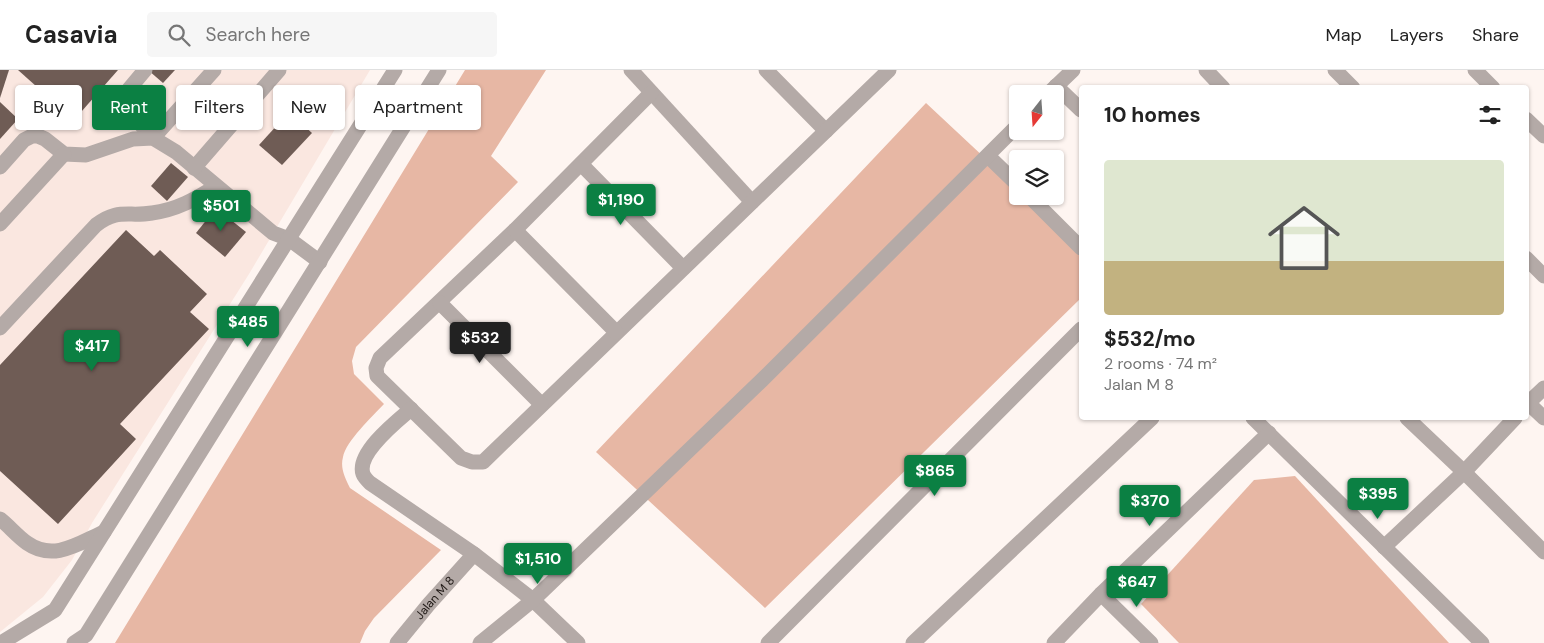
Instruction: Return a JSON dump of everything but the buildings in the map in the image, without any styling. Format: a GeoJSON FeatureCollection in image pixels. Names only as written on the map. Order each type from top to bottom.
{"type":"FeatureCollection","features":[{"type":"Feature","properties":{"kind":"street"},"geometry":{"type":"LineString","coordinates":[[145,70],[129,89],[126,100],[133,116],[152,138],[176,152],[273,233],[289,240],[320,262]]}},
{"type":"Feature","properties":{"kind":"street"},"geometry":{"type":"LineString","coordinates":[[0,167],[24,140],[32,136],[46,139],[64,154],[86,155],[133,139],[152,138],[214,70]]}},
{"type":"Feature","properties":{"kind":"street"},"geometry":{"type":"LineString","coordinates":[[194,168],[279,70]]}},
{"type":"Feature","properties":{"kind":"street"},"geometry":{"type":"LineString","coordinates":[[1,643],[55,610],[395,70]]}},
{"type":"Feature","properties":{"kind":"street"},"geometry":{"type":"LineString","coordinates":[[74,643],[86,635],[439,70]]}},
{"type":"Feature","properties":{"kind":"street"},"geometry":{"type":"LineString","coordinates":[[631,70],[752,202]]}},
{"type":"Feature","properties":{"kind":"street"},"geometry":{"type":"LineString","coordinates":[[766,70],[826,131]]}},
{"type":"Feature","properties":{"kind":"street"},"geometry":{"type":"LineString","coordinates":[[1057,85],[1073,70]]}},
{"type":"Feature","properties":{"kind":"street"},"geometry":{"type":"LineString","coordinates":[[1206,70],[1219,85]]}},
{"type":"Feature","properties":{"kind":"street"},"geometry":{"type":"LineString","coordinates":[[1335,70],[1350,85]]}},
{"type":"Feature","properties":{"kind":"street"},"geometry":{"type":"LineString","coordinates":[[1475,70],[1490,85]]}},
{"type":"Feature","properties":{"kind":"street"},"geometry":{"type":"LineString","coordinates":[[651,93],[515,230],[380,358],[376,368],[377,376],[462,458],[472,462],[482,462],[887,71]]}},
{"type":"Feature","properties":{"kind":"street"},"geometry":{"type":"LineString","coordinates":[[1064,98],[1079,109]]}},
{"type":"Feature","properties":{"kind":"street"},"geometry":{"type":"LineString","coordinates":[[1529,122],[1544,136]]}},
{"type":"Feature","properties":{"kind":"street"},"geometry":{"type":"LineString","coordinates":[[480,643],[533,600],[762,380],[1009,134]]}},
{"type":"Feature","properties":{"kind":"street"},"geometry":{"type":"LineString","coordinates":[[0,224],[64,154]]}},
{"type":"Feature","properties":{"kind":"street"},"geometry":{"type":"LineString","coordinates":[[988,156],[1009,176]]}},
{"type":"Feature","properties":{"kind":"street"},"geometry":{"type":"LineString","coordinates":[[581,164],[682,268]]}},
{"type":"Feature","properties":{"kind":"street"},"geometry":{"type":"LineString","coordinates":[[0,328],[96,225],[106,218],[117,214],[150,214],[171,209],[198,198],[216,186]]}},
{"type":"Feature","properties":{"kind":"street"},"geometry":{"type":"LineString","coordinates":[[1038,205],[1079,246]]}},
{"type":"Feature","properties":{"kind":"street"},"geometry":{"type":"LineString","coordinates":[[515,230],[616,332]]}},
{"type":"Feature","properties":{"kind":"street"},"geometry":{"type":"LineString","coordinates":[[1529,261],[1544,276]]}},
{"type":"Feature","properties":{"kind":"street"},"geometry":{"type":"LineString","coordinates":[[440,302],[542,404]]}},
{"type":"Feature","properties":{"kind":"street"},"geometry":{"type":"LineString","coordinates":[[768,643],[1079,331]]}},
{"type":"Feature","properties":{"kind":"street"},"geometry":{"type":"LineString","coordinates":[[1529,401],[1544,388]]}},
{"type":"Feature","properties":{"kind":"street"},"geometry":{"type":"LineString","coordinates":[[1529,405],[1544,418]]}},
{"type":"Feature","properties":{"kind":"street"},"geometry":{"type":"LineString","coordinates":[[411,409],[374,444],[362,464],[363,474],[370,483],[474,554],[533,600],[578,643]]}},
{"type":"Feature","properties":{"kind":"street"},"geometry":{"type":"LineString","coordinates":[[913,643],[1150,420]]}},
{"type":"Feature","properties":{"kind":"street"},"geometry":{"type":"LineString","coordinates":[[1255,420],[1482,643]]}},
{"type":"Feature","properties":{"kind":"street"},"geometry":{"type":"LineString","coordinates":[[1409,420],[1544,552]]}},
{"type":"Feature","properties":{"kind":"street"},"geometry":{"type":"LineString","coordinates":[[1384,547],[1464,472],[1513,420]]}},
{"type":"Feature","properties":{"kind":"street"},"geometry":{"type":"LineString","coordinates":[[1054,643],[1101,594],[1269,433]]}},
{"type":"Feature","properties":{"kind":"street"},"geometry":{"type":"LineString","coordinates":[[0,519],[27,543],[45,552],[64,550],[104,532]]}},
{"type":"Feature","properties":{"kind":"street","name":"Jalan M 8"},"geometry":{"type":"LineString","coordinates":[[397,643],[474,554]]}},
{"type":"Feature","properties":{"kind":"street"},"geometry":{"type":"LineString","coordinates":[[1101,594],[1151,643]]}},
{"type":"Feature","properties":{"kind":"shaded area"},"geometry":{"type":"Polygon","coordinates":[[[0,70],[370,70],[361,85],[355,85],[355,95],[345,112],[345,85],[273,85],[273,130],[334,130],[249,274],[92,523],[72,560],[43,597],[0,632],[0,70]]]}},
{"type":"Feature","properties":{"kind":"shaded area"},"geometry":{"type":"Polygon","coordinates":[[[465,70],[546,70],[491,156],[518,182],[356,347],[352,361],[354,374],[384,404],[354,437],[345,451],[342,461],[350,488],[441,550],[374,618],[365,631],[360,643],[115,643],[428,130],[481,130],[481,85],[456,85],[465,70]]]}},
{"type":"Feature","properties":{"kind":"shaded area"},"geometry":{"type":"Polygon","coordinates":[[[926,103],[1009,181],[1009,205],[1036,205],[1079,246],[1079,300],[765,608],[596,452],[926,103]]]}},
{"type":"Feature","properties":{"kind":"shaded area"},"geometry":{"type":"Polygon","coordinates":[[[1295,476],[1449,643],[1179,643],[1141,604],[1254,480],[1295,476]]]}}]}
